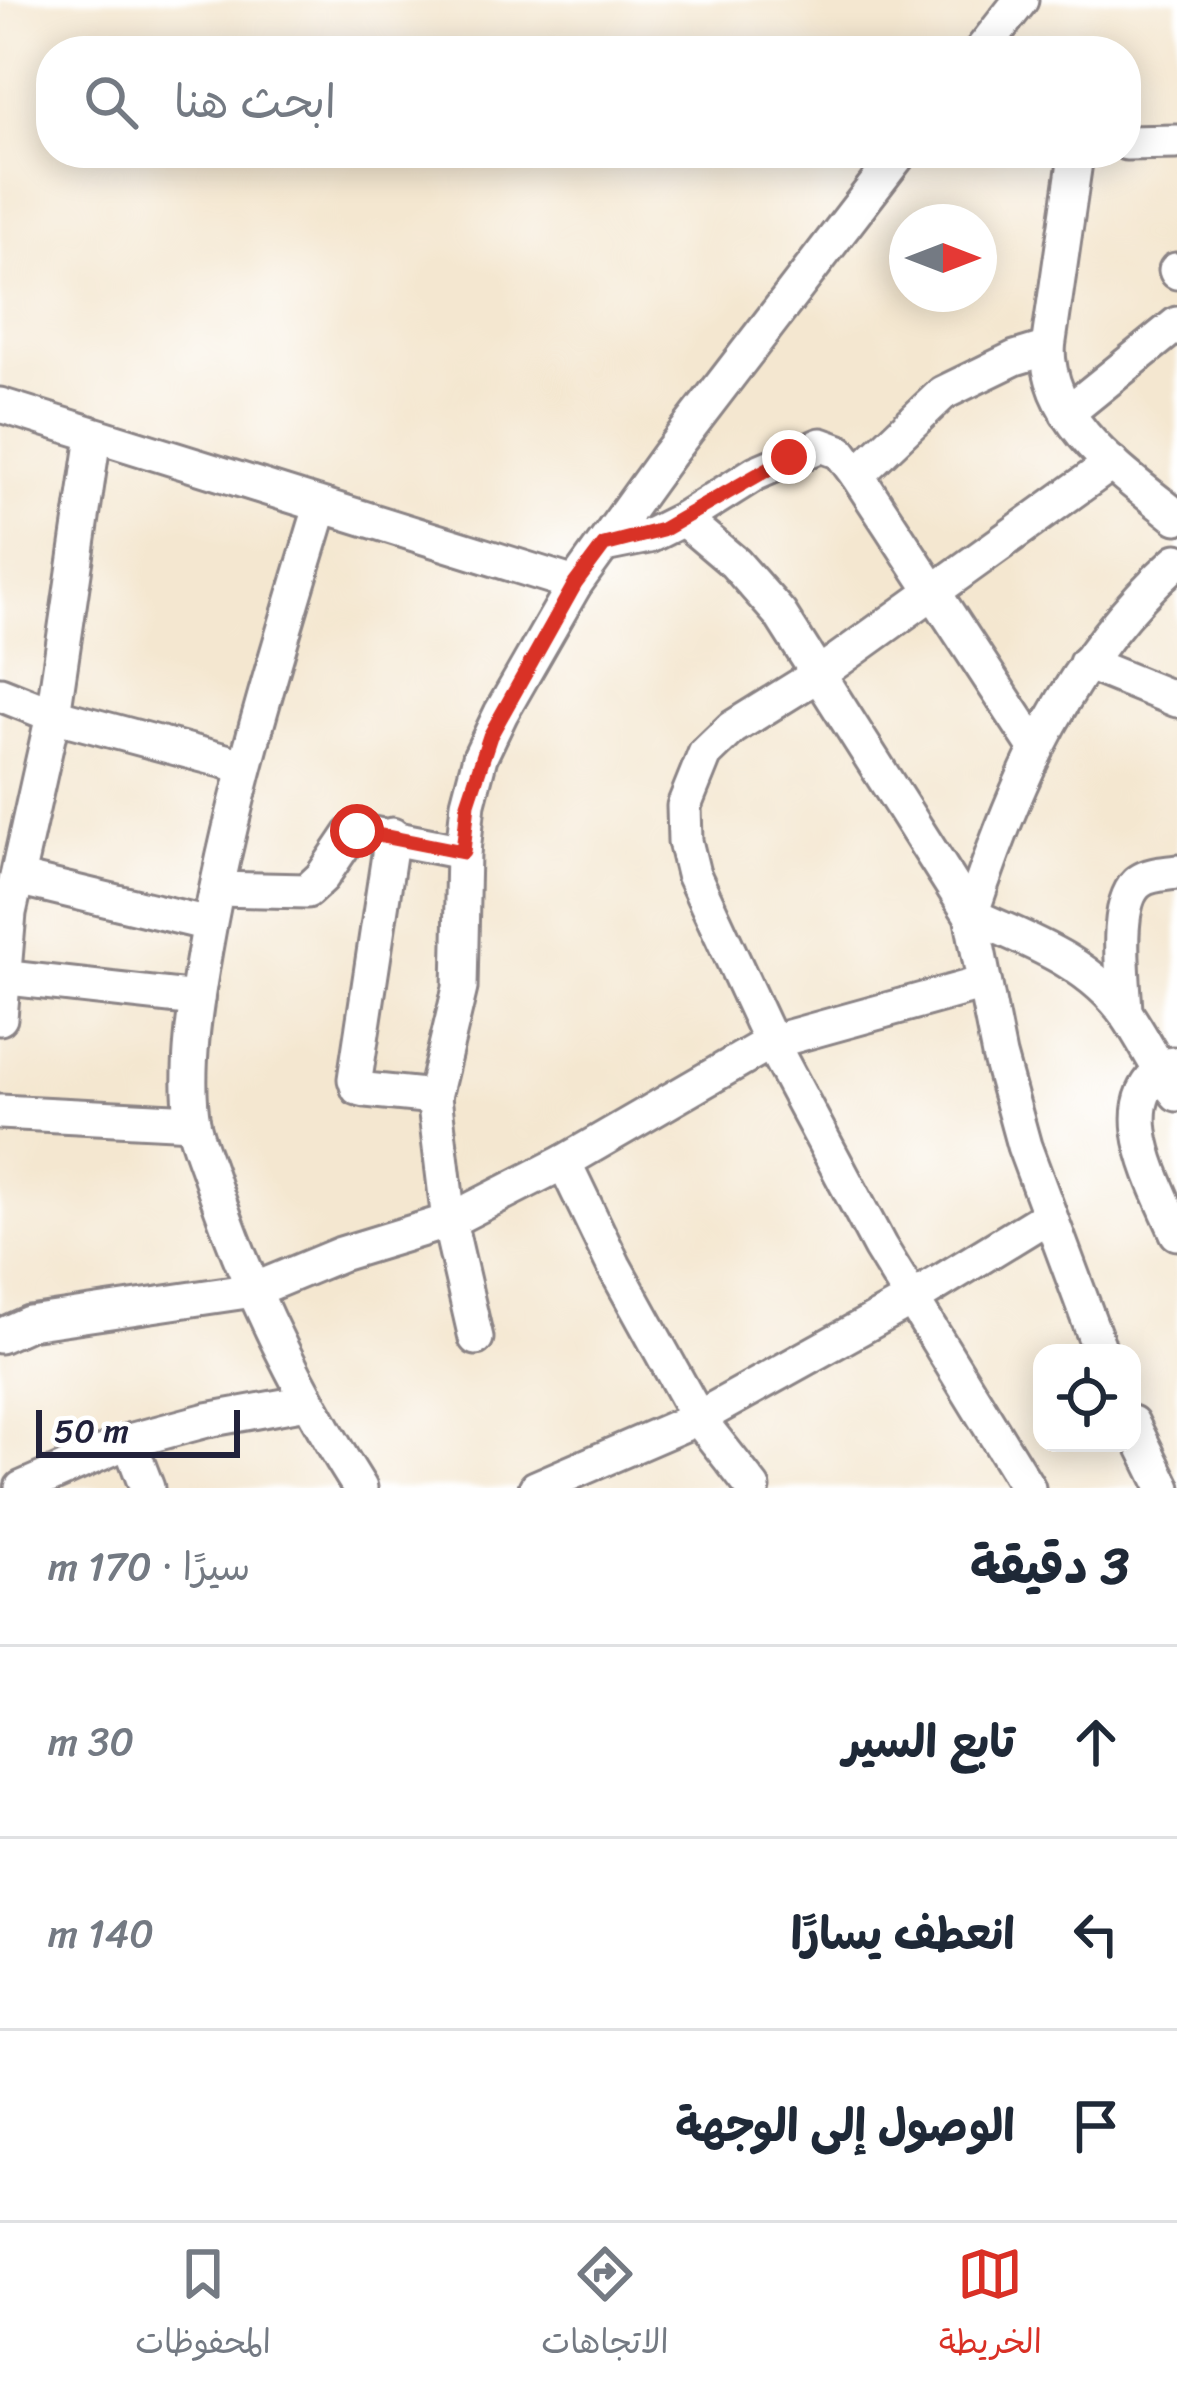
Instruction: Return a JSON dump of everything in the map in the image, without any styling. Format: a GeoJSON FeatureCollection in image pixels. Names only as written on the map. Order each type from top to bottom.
{"type":"FeatureCollection","features":[{"type":"Feature","properties":{"kind":"street"},"geometry":{"type":"LineString","coordinates":[[993,36],[1021,0]]}},
{"type":"Feature","properties":{"kind":"street"},"geometry":{"type":"LineString","coordinates":[[1141,143],[1177,142]]}},
{"type":"Feature","properties":{"kind":"street"},"geometry":{"type":"LineString","coordinates":[[476,1338],[449,1221],[434,1097],[460,988],[463,852],[468,803],[480,758],[575,584],[802,276],[888,168]]}},
{"type":"Feature","properties":{"kind":"street"},"geometry":{"type":"LineString","coordinates":[[1074,168],[1048,348],[1053,388],[1067,413],[1112,463],[1177,517]]}},
{"type":"Feature","properties":{"kind":"street"},"geometry":{"type":"LineString","coordinates":[[1067,413],[1177,324]]}},
{"type":"Feature","properties":{"kind":"street"},"geometry":{"type":"LineString","coordinates":[[857,475],[943,393],[1015,358],[1048,348]]}},
{"type":"Feature","properties":{"kind":"street"},"geometry":{"type":"LineString","coordinates":[[0,405],[575,584]]}},
{"type":"Feature","properties":{"kind":"street"},"geometry":{"type":"LineString","coordinates":[[0,1018],[5,935],[53,715],[94,436]]}},
{"type":"Feature","properties":{"kind":"street"},"geometry":{"type":"LineString","coordinates":[[604,545],[649,536],[756,473],[821,445],[840,452],[1035,747]]}},
{"type":"Feature","properties":{"kind":"street"},"geometry":{"type":"LineString","coordinates":[[1028,1488],[880,1247],[771,1042],[693,874],[685,841],[684,806],[705,754],[732,728],[819,674],[1112,463]]}},
{"type":"Feature","properties":{"kind":"street"},"geometry":{"type":"LineString","coordinates":[[321,507],[244,766],[209,924],[197,999],[193,1122],[254,1290],[307,1402],[360,1488]]}},
{"type":"Feature","properties":{"kind":"street"},"geometry":{"type":"LineString","coordinates":[[683,519],[752,580],[819,674],[971,915],[999,1055],[1048,1216],[1098,1344]]}},
{"type":"Feature","properties":{"kind":"street"},"geometry":{"type":"LineString","coordinates":[[971,915],[1035,747],[1086,664],[1149,586],[1177,561]]}},
{"type":"Feature","properties":{"kind":"street"},"geometry":{"type":"LineString","coordinates":[[1086,664],[1177,700]]}},
{"type":"Feature","properties":{"kind":"street"},"geometry":{"type":"LineString","coordinates":[[1,699],[244,766]]}},
{"type":"Feature","properties":{"kind":"street"},"geometry":{"type":"LineString","coordinates":[[217,889],[307,891],[322,878],[351,834],[368,831],[463,852]]}},
{"type":"Feature","properties":{"kind":"street"},"geometry":{"type":"LineString","coordinates":[[392,835],[355,1079],[358,1088],[434,1097]]}},
{"type":"Feature","properties":{"kind":"street"},"geometry":{"type":"LineString","coordinates":[[1125,1012],[1123,914],[1127,897],[1139,881],[1177,872]]}},
{"type":"Feature","properties":{"kind":"street"},"geometry":{"type":"LineString","coordinates":[[17,878],[209,924]]}},
{"type":"Feature","properties":{"kind":"street"},"geometry":{"type":"LineString","coordinates":[[971,915],[1055,953],[1102,987],[1171,1076],[1146,1093],[1138,1133],[1177,1233]]}},
{"type":"Feature","properties":{"kind":"street"},"geometry":{"type":"LineString","coordinates":[[2,977],[197,999]]}},
{"type":"Feature","properties":{"kind":"street"},"geometry":{"type":"LineString","coordinates":[[0,1336],[29,1323],[254,1290],[341,1254],[449,1221],[564,1162],[771,1042],[984,983]]}},
{"type":"Feature","properties":{"kind":"street"},"geometry":{"type":"LineString","coordinates":[[0,1112],[193,1122]]}},
{"type":"Feature","properties":{"kind":"street"},"geometry":{"type":"LineString","coordinates":[[564,1162],[614,1266],[698,1418],[753,1488]]}},
{"type":"Feature","properties":{"kind":"street"},"geometry":{"type":"LineString","coordinates":[[536,1488],[698,1418],[914,1298],[1048,1216]]}},
{"type":"Feature","properties":{"kind":"street"},"geometry":{"type":"LineString","coordinates":[[22,1488],[129,1442],[207,1420],[307,1402]]}},
{"type":"Feature","properties":{"kind":"street"},"geometry":{"type":"LineString","coordinates":[[1141,1441],[1164,1488]]}},
{"type":"Feature","properties":{"kind":"street"},"geometry":{"type":"LineString","coordinates":[[129,1442],[147,1488]]}},
{"type":"Feature","properties":{"kind":"route"},"geometry":{"type":"LineString","coordinates":[[357,831],[463,852],[468,803],[490,736],[575,584],[604,545],[662,530],[789,457]]}}]}
